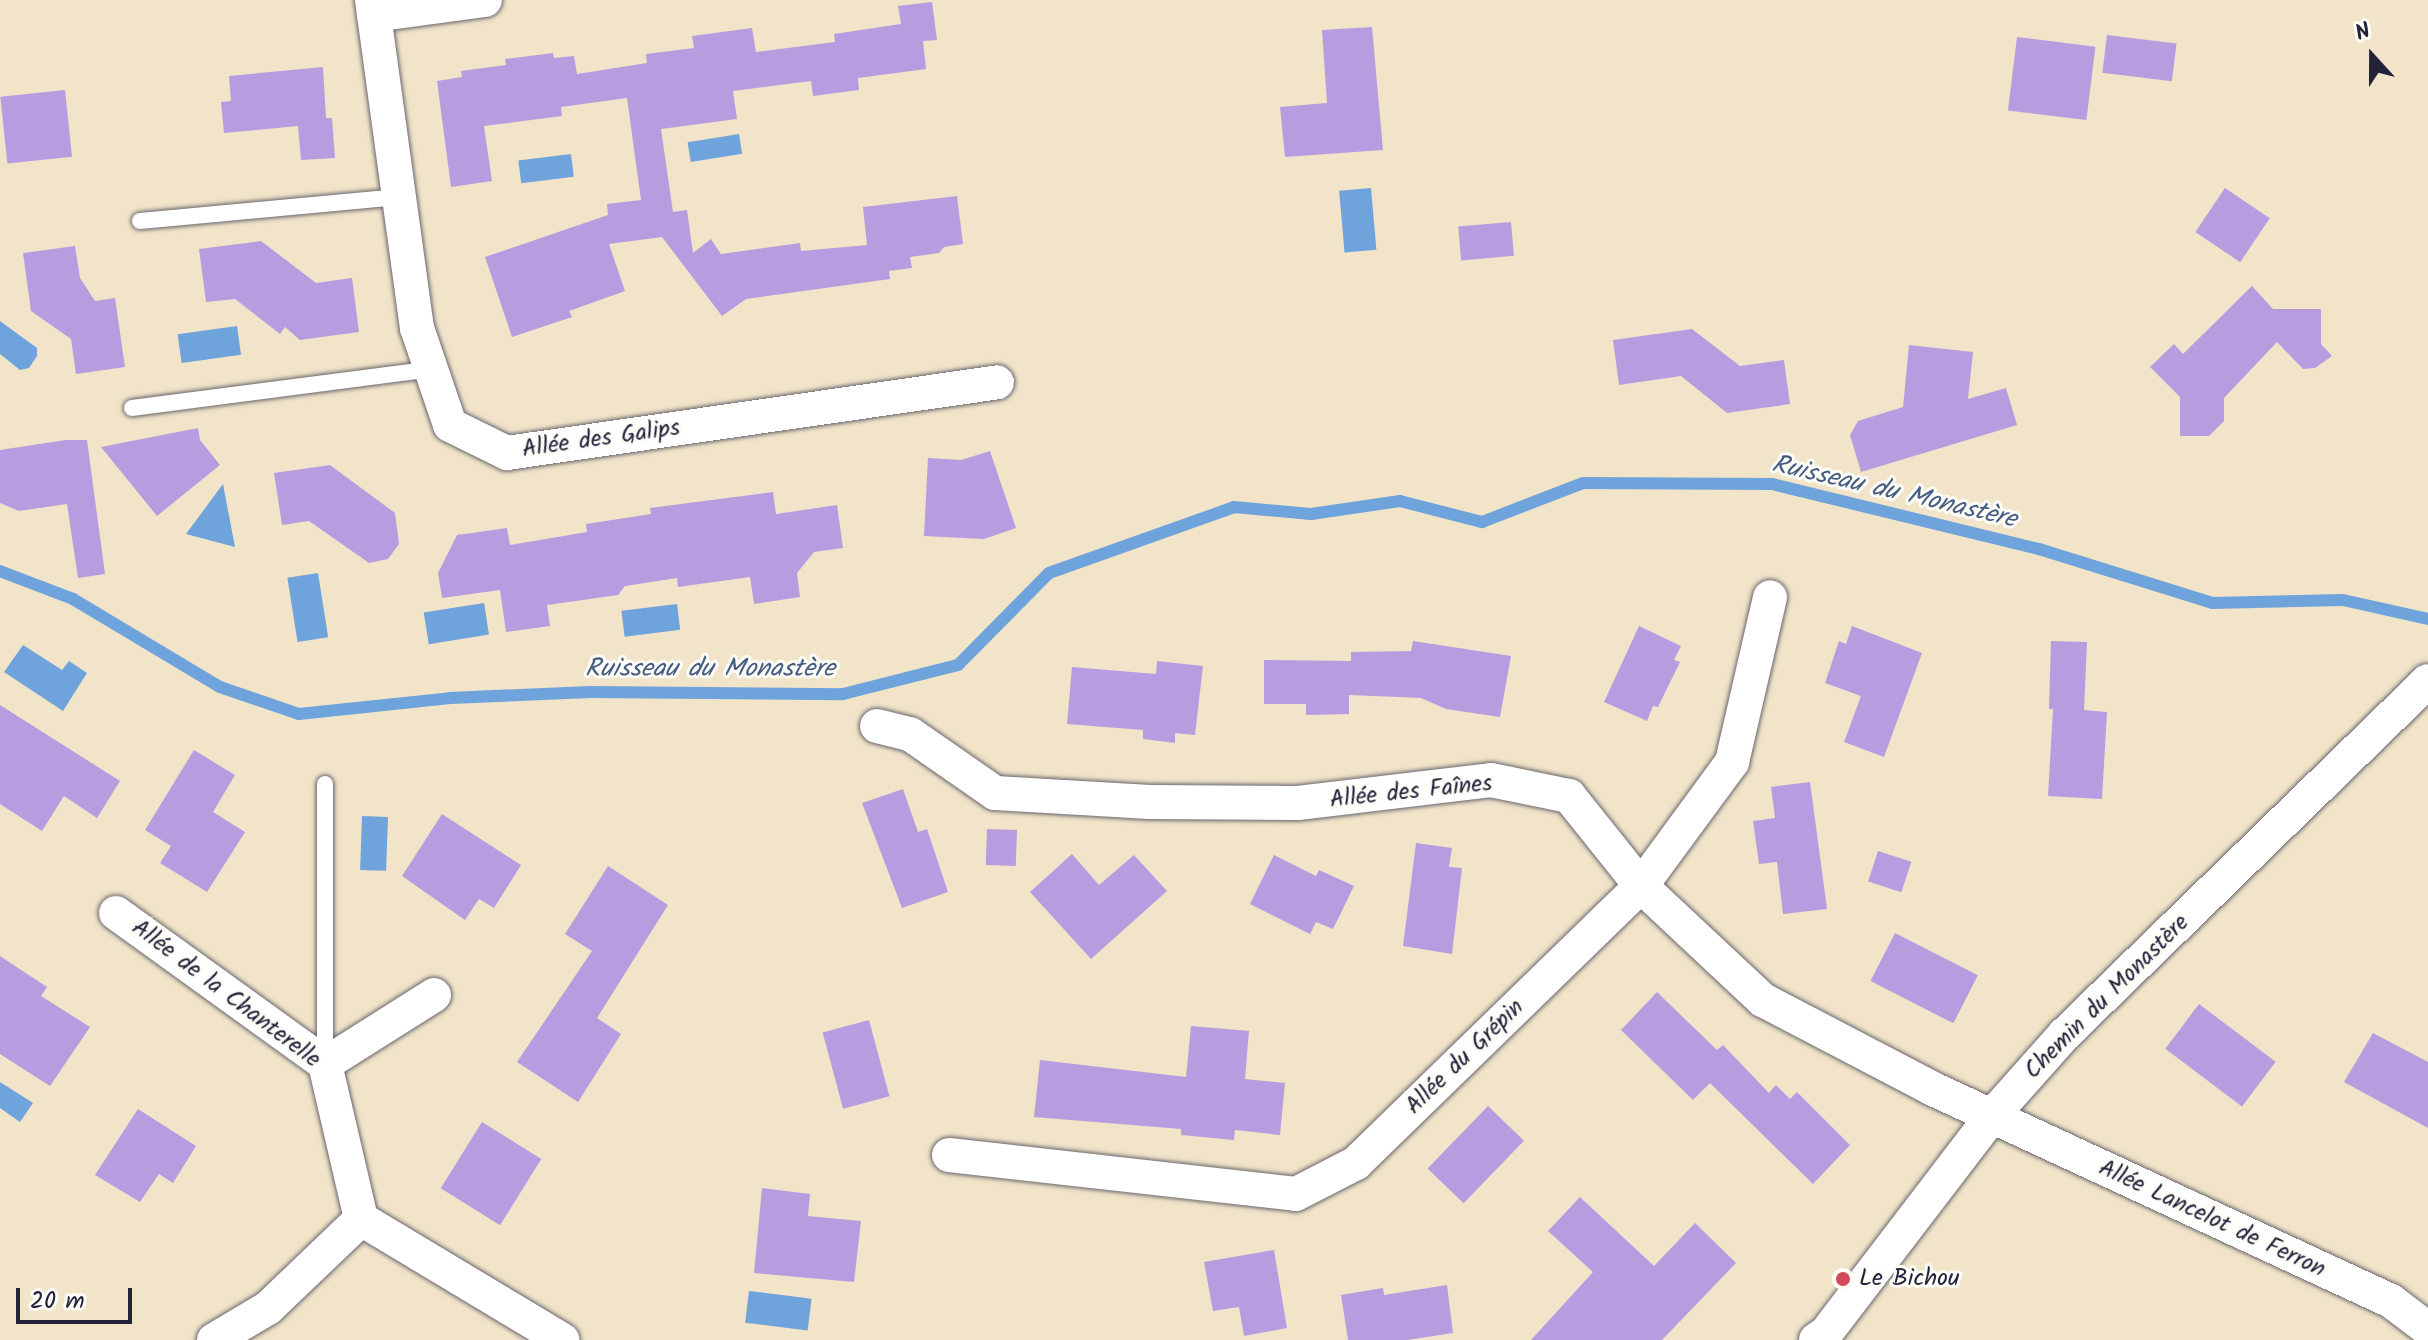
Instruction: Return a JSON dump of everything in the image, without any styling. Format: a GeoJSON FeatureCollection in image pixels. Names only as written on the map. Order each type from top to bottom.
{"type":"FeatureCollection","features":[{"type":"Feature","properties":{"kind":"street"},"geometry":{"type":"LineString","coordinates":[[373,7],[485,0]]}},
{"type":"Feature","properties":{"kind":"street","name":"Allée des Galips"},"geometry":{"type":"LineString","coordinates":[[373,7],[417,328],[450,425],[507,453],[997,382]]}},
{"type":"Feature","properties":{"kind":"street","name":"Allée du Grépin"},"geometry":{"type":"LineString","coordinates":[[949,1155],[1296,1194],[1356,1163],[1641,886],[1732,762],[1770,597]]}},
{"type":"Feature","properties":{"kind":"street","name":"Chemin du Monastère"},"geometry":{"type":"LineString","coordinates":[[1816,1340],[1826,1333],[1991,1117],[2065,1034],[2428,681]]}},
{"type":"Feature","properties":{"kind":"street","name":"Allée des Faînes"},"geometry":{"type":"LineString","coordinates":[[877,726],[910,734],[995,793],[1150,802],[1298,803],[1491,780],[1569,796],[1641,886],[1763,1000],[1991,1117]]}},
{"type":"Feature","properties":{"kind":"street","name":"Allée de la Chanterelle"},"geometry":{"type":"LineString","coordinates":[[116,913],[325,1064],[361,1219]]}},
{"type":"Feature","properties":{"kind":"street"},"geometry":{"type":"LineString","coordinates":[[325,1064],[434,995]]}},
{"type":"Feature","properties":{"kind":"street","name":"Allée Lancelot de Ferron"},"geometry":{"type":"LineString","coordinates":[[1991,1117],[2391,1301],[2428,1329]]}},
{"type":"Feature","properties":{"kind":"street"},"geometry":{"type":"LineString","coordinates":[[214,1340],[268,1308],[361,1219],[562,1340]]}},
{"type":"Feature","properties":{"kind":"lane"},"geometry":{"type":"LineString","coordinates":[[140,221],[399,197]]}},
{"type":"Feature","properties":{"kind":"lane"},"geometry":{"type":"LineString","coordinates":[[132,408],[431,369]]}},
{"type":"Feature","properties":{"kind":"lane"},"geometry":{"type":"LineString","coordinates":[[325,784],[325,1064]]}},
{"type":"Feature","properties":{"kind":"water"},"geometry":{"type":"Polygon","coordinates":[[[739,134],[742,154],[691,162],[688,142],[739,134]]]}},
{"type":"Feature","properties":{"kind":"water"},"geometry":{"type":"Polygon","coordinates":[[[571,154],[574,177],[521,183],[518,160],[571,154]]]}},
{"type":"Feature","properties":{"kind":"water"},"geometry":{"type":"Polygon","coordinates":[[[1371,188],[1376,250],[1345,253],[1339,191],[1371,188]]]}},
{"type":"Feature","properties":{"kind":"water"},"geometry":{"type":"Polygon","coordinates":[[[0,321],[37,348],[37,356],[29,368],[20,370],[0,354],[0,321]]]}},
{"type":"Feature","properties":{"kind":"water"},"geometry":{"type":"Polygon","coordinates":[[[237,326],[241,355],[182,363],[178,334],[237,326]]]}},
{"type":"Feature","properties":{"kind":"water"},"geometry":{"type":"Polygon","coordinates":[[[223,484],[235,547],[186,534],[223,484]]]}},
{"type":"Feature","properties":{"kind":"water"},"geometry":{"type":"Polygon","coordinates":[[[318,573],[328,637],[298,642],[287,578],[318,573]]]}},
{"type":"Feature","properties":{"kind":"water"},"geometry":{"type":"Polygon","coordinates":[[[484,603],[489,635],[429,644],[424,613],[484,603]]]}},
{"type":"Feature","properties":{"kind":"water"},"geometry":{"type":"Polygon","coordinates":[[[677,604],[680,630],[625,637],[621,611],[677,604]]]}},
{"type":"Feature","properties":{"kind":"water"},"geometry":{"type":"Polygon","coordinates":[[[23,645],[62,670],[69,661],[87,673],[63,711],[4,672],[23,645]]]}},
{"type":"Feature","properties":{"kind":"water"},"geometry":{"type":"Polygon","coordinates":[[[362,816],[388,817],[386,871],[360,870],[362,816]]]}},
{"type":"Feature","properties":{"kind":"water"},"geometry":{"type":"Polygon","coordinates":[[[0,1082],[33,1103],[20,1122],[0,1108],[0,1082]]]}},
{"type":"Feature","properties":{"kind":"water"},"geometry":{"type":"Polygon","coordinates":[[[749,1291],[812,1299],[808,1330],[745,1323],[749,1291]]]}},
{"type":"Feature","properties":{"kind":"building"},"geometry":{"type":"Polygon","coordinates":[[[932,2],[937,40],[923,41],[926,69],[858,78],[859,90],[813,96],[811,81],[733,91],[737,119],[661,129],[673,212],[687,210],[693,253],[711,239],[721,254],[800,243],[801,251],[867,245],[863,207],[957,196],[963,244],[944,247],[939,253],[910,257],[912,268],[889,271],[890,279],[746,299],[722,316],[662,237],[609,244],[625,291],[569,311],[572,317],[512,337],[485,257],[608,215],[607,204],[641,200],[627,98],[561,107],[562,116],[484,126],[492,181],[451,187],[437,81],[462,77],[461,71],[506,65],[505,59],[553,53],[554,58],[574,56],[577,74],[647,63],[646,54],[694,48],[692,36],[752,28],[756,52],[835,42],[834,34],[901,24],[898,6],[932,2]]]}},
{"type":"Feature","properties":{"kind":"building"},"geometry":{"type":"Polygon","coordinates":[[[1372,27],[1383,150],[1285,157],[1280,107],[1327,103],[1322,30],[1372,27]]]}},
{"type":"Feature","properties":{"kind":"building"},"geometry":{"type":"Polygon","coordinates":[[[2107,35],[2176,44],[2172,81],[2102,73],[2107,35]]]}},
{"type":"Feature","properties":{"kind":"building"},"geometry":{"type":"Polygon","coordinates":[[[2017,37],[2095,47],[2086,120],[2008,110],[2017,37]]]}},
{"type":"Feature","properties":{"kind":"building"},"geometry":{"type":"Polygon","coordinates":[[[323,67],[326,118],[332,118],[335,158],[301,160],[298,126],[224,133],[221,102],[231,101],[229,76],[323,67]]]}},
{"type":"Feature","properties":{"kind":"building"},"geometry":{"type":"Polygon","coordinates":[[[65,90],[72,157],[7,163],[0,97],[65,90]]]}},
{"type":"Feature","properties":{"kind":"building"},"geometry":{"type":"Polygon","coordinates":[[[2225,188],[2270,218],[2240,262],[2195,232],[2225,188]]]}},
{"type":"Feature","properties":{"kind":"building"},"geometry":{"type":"Polygon","coordinates":[[[1511,222],[1514,256],[1461,260],[1458,227],[1511,222]]]}},
{"type":"Feature","properties":{"kind":"building"},"geometry":{"type":"Polygon","coordinates":[[[261,241],[316,283],[352,278],[359,332],[300,340],[285,327],[280,334],[235,299],[206,302],[199,249],[261,241]]]}},
{"type":"Feature","properties":{"kind":"building"},"geometry":{"type":"Polygon","coordinates":[[[75,246],[80,278],[95,301],[115,298],[125,367],[76,374],[71,339],[31,311],[23,253],[75,246]]]}},
{"type":"Feature","properties":{"kind":"building"},"geometry":{"type":"Polygon","coordinates":[[[2252,286],[2273,309],[2321,309],[2321,344],[2332,356],[2315,368],[2303,369],[2277,342],[2224,398],[2224,421],[2209,436],[2180,436],[2180,397],[2150,367],[2174,344],[2183,354],[2252,286]]]}},
{"type":"Feature","properties":{"kind":"building"},"geometry":{"type":"Polygon","coordinates":[[[1692,329],[1740,366],[1784,360],[1790,404],[1727,413],[1681,376],[1619,385],[1613,340],[1692,329]]]}},
{"type":"Feature","properties":{"kind":"building"},"geometry":{"type":"Polygon","coordinates":[[[1909,345],[1973,352],[1968,399],[2006,388],[2017,425],[1861,472],[1850,435],[1858,421],[1903,407],[1909,345]]]}},
{"type":"Feature","properties":{"kind":"building"},"geometry":{"type":"Polygon","coordinates":[[[198,428],[200,440],[220,465],[157,516],[101,447],[198,428]]]}},
{"type":"Feature","properties":{"kind":"building"},"geometry":{"type":"Polygon","coordinates":[[[87,440],[105,574],[78,578],[67,504],[19,511],[0,503],[0,450],[87,440]]]}},
{"type":"Feature","properties":{"kind":"building"},"geometry":{"type":"Polygon","coordinates":[[[990,451],[1016,528],[984,539],[924,536],[928,458],[961,460],[990,451]]]}},
{"type":"Feature","properties":{"kind":"building"},"geometry":{"type":"Polygon","coordinates":[[[330,465],[395,513],[399,544],[388,559],[369,563],[309,521],[282,525],[274,473],[330,465]]]}},
{"type":"Feature","properties":{"kind":"building"},"geometry":{"type":"Polygon","coordinates":[[[773,492],[776,514],[837,505],[843,548],[814,552],[797,573],[800,597],[754,604],[750,577],[678,587],[677,578],[625,586],[618,595],[547,605],[550,626],[506,632],[500,590],[442,598],[438,573],[457,535],[507,528],[510,545],[587,532],[586,524],[651,514],[650,508],[773,492]]]}},
{"type":"Feature","properties":{"kind":"building"},"geometry":{"type":"Polygon","coordinates":[[[1639,626],[1681,646],[1674,660],[1680,662],[1658,707],[1653,706],[1647,721],[1604,702],[1639,626]]]}},
{"type":"Feature","properties":{"kind":"building"},"geometry":{"type":"Polygon","coordinates":[[[1852,626],[1922,653],[1884,757],[1844,742],[1861,696],[1825,683],[1839,641],[1846,644],[1852,626]]]}},
{"type":"Feature","properties":{"kind":"building"},"geometry":{"type":"Polygon","coordinates":[[[1413,641],[1511,656],[1500,717],[1446,709],[1421,698],[1349,695],[1349,714],[1306,715],[1306,704],[1264,704],[1264,660],[1351,661],[1351,652],[1411,651],[1413,641]]]}},
{"type":"Feature","properties":{"kind":"building"},"geometry":{"type":"Polygon","coordinates":[[[2051,641],[2087,642],[2084,710],[2107,712],[2102,799],[2048,796],[2053,709],[2049,709],[2051,641]]]}},
{"type":"Feature","properties":{"kind":"building"},"geometry":{"type":"Polygon","coordinates":[[[1157,661],[1203,666],[1195,735],[1175,733],[1175,743],[1143,739],[1143,730],[1067,724],[1072,667],[1156,674],[1157,661]]]}},
{"type":"Feature","properties":{"kind":"building"},"geometry":{"type":"Polygon","coordinates":[[[0,705],[120,781],[97,818],[64,796],[42,831],[0,804],[0,705]]]}},
{"type":"Feature","properties":{"kind":"building"},"geometry":{"type":"Polygon","coordinates":[[[194,750],[235,775],[213,812],[245,832],[207,892],[160,863],[171,846],[145,830],[194,750]]]}},
{"type":"Feature","properties":{"kind":"building"},"geometry":{"type":"Polygon","coordinates":[[[1810,782],[1827,909],[1783,914],[1777,862],[1759,864],[1753,821],[1775,818],[1771,787],[1810,782]]]}},
{"type":"Feature","properties":{"kind":"building"},"geometry":{"type":"Polygon","coordinates":[[[903,789],[918,832],[927,829],[948,892],[902,908],[862,803],[903,789]]]}},
{"type":"Feature","properties":{"kind":"building"},"geometry":{"type":"Polygon","coordinates":[[[442,814],[521,865],[494,908],[479,899],[465,920],[402,876],[442,814]]]}},
{"type":"Feature","properties":{"kind":"building"},"geometry":{"type":"Polygon","coordinates":[[[987,829],[1017,830],[1016,866],[986,865],[987,829]]]}},
{"type":"Feature","properties":{"kind":"building"},"geometry":{"type":"Polygon","coordinates":[[[1416,843],[1452,848],[1449,867],[1462,868],[1452,954],[1403,946],[1416,843]]]}},
{"type":"Feature","properties":{"kind":"building"},"geometry":{"type":"Polygon","coordinates":[[[1878,851],[1911,862],[1901,892],[1868,881],[1878,851]]]}},
{"type":"Feature","properties":{"kind":"building"},"geometry":{"type":"Polygon","coordinates":[[[1072,854],[1099,885],[1134,855],[1167,891],[1091,959],[1030,892],[1072,854]]]}},
{"type":"Feature","properties":{"kind":"building"},"geometry":{"type":"Polygon","coordinates":[[[1274,855],[1316,876],[1319,870],[1354,886],[1333,929],[1316,922],[1310,934],[1250,904],[1274,855]]]}},
{"type":"Feature","properties":{"kind":"building"},"geometry":{"type":"Polygon","coordinates":[[[608,866],[668,905],[597,1018],[621,1034],[578,1102],[517,1062],[592,951],[565,934],[608,866]]]}},
{"type":"Feature","properties":{"kind":"building"},"geometry":{"type":"Polygon","coordinates":[[[1895,933],[1978,975],[1953,1023],[1870,981],[1895,933]]]}},
{"type":"Feature","properties":{"kind":"building"},"geometry":{"type":"Polygon","coordinates":[[[0,956],[47,987],[41,996],[90,1027],[50,1086],[0,1054],[0,956]]]}},
{"type":"Feature","properties":{"kind":"building"},"geometry":{"type":"Polygon","coordinates":[[[1657,992],[1717,1050],[1723,1045],[1769,1093],[1776,1085],[1790,1099],[1797,1092],[1850,1145],[1813,1184],[1710,1083],[1693,1100],[1621,1030],[1657,992]]]}},
{"type":"Feature","properties":{"kind":"building"},"geometry":{"type":"Polygon","coordinates":[[[2199,1004],[2276,1062],[2242,1106],[2165,1049],[2199,1004]]]}},
{"type":"Feature","properties":{"kind":"building"},"geometry":{"type":"Polygon","coordinates":[[[869,1020],[889,1096],[843,1109],[823,1032],[869,1020]]]}},
{"type":"Feature","properties":{"kind":"building"},"geometry":{"type":"Polygon","coordinates":[[[1191,1026],[1249,1031],[1245,1079],[1285,1083],[1280,1135],[1235,1130],[1234,1140],[1181,1135],[1181,1129],[1034,1117],[1040,1060],[1186,1077],[1191,1026]]]}},
{"type":"Feature","properties":{"kind":"building"},"geometry":{"type":"Polygon","coordinates":[[[2373,1033],[2428,1062],[2428,1128],[2344,1082],[2373,1033]]]}},
{"type":"Feature","properties":{"kind":"building"},"geometry":{"type":"Polygon","coordinates":[[[1488,1106],[1524,1141],[1464,1203],[1428,1169],[1488,1106]]]}},
{"type":"Feature","properties":{"kind":"building"},"geometry":{"type":"Polygon","coordinates":[[[138,1109],[196,1146],[173,1183],[159,1174],[140,1202],[95,1175],[138,1109]]]}},
{"type":"Feature","properties":{"kind":"building"},"geometry":{"type":"Polygon","coordinates":[[[482,1122],[541,1159],[500,1225],[441,1188],[482,1122]]]}},
{"type":"Feature","properties":{"kind":"building"},"geometry":{"type":"Polygon","coordinates":[[[762,1188],[810,1194],[808,1216],[861,1221],[854,1282],[754,1273],[762,1188]]]}},
{"type":"Feature","properties":{"kind":"building"},"geometry":{"type":"Polygon","coordinates":[[[1580,1197],[1654,1266],[1695,1223],[1736,1263],[1662,1340],[1531,1340],[1593,1272],[1548,1231],[1580,1197]]]}},
{"type":"Feature","properties":{"kind":"building"},"geometry":{"type":"Polygon","coordinates":[[[1274,1250],[1287,1328],[1244,1336],[1239,1307],[1213,1311],[1204,1262],[1274,1250]]]}},
{"type":"Feature","properties":{"kind":"building"},"geometry":{"type":"Polygon","coordinates":[[[1447,1285],[1453,1333],[1407,1340],[1348,1340],[1341,1295],[1383,1288],[1384,1295],[1447,1285]]]}},
{"type":"Feature","properties":{"kind":"waterway","name":"Ruisseau du Monastère"},"geometry":{"type":"LineString","coordinates":[[0,571],[73,599],[220,687],[299,714],[450,698],[590,692],[843,694],[958,665],[1049,573],[1234,507],[1311,514],[1400,501],[1482,522],[1583,483],[1772,484],[2039,549],[2212,603],[2343,600],[2428,619]]}},
{"type":"Feature","properties":{"kind":"place","name":"Le Bichou"},"geometry":{"type":"Point","coordinates":[1843,1279]}}]}
